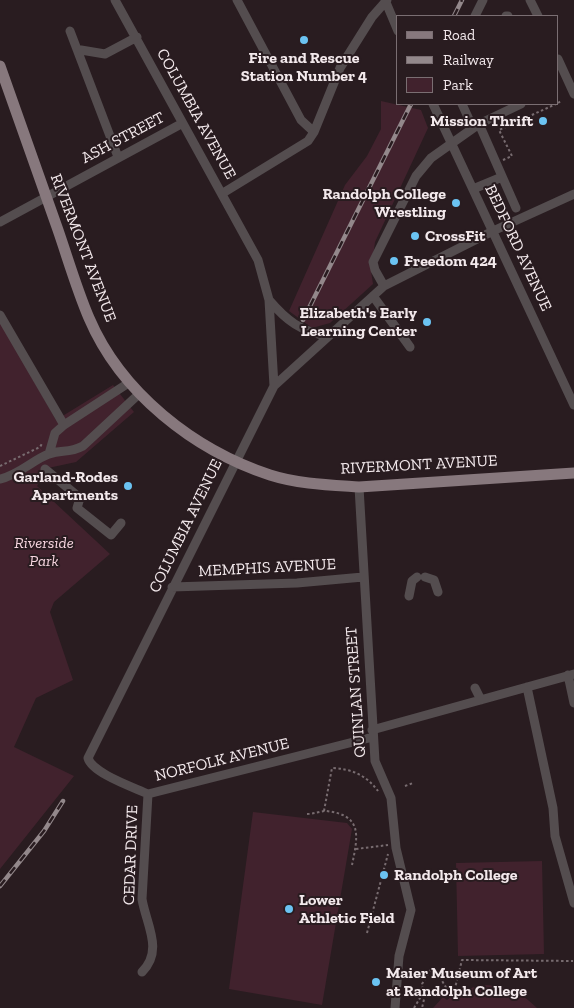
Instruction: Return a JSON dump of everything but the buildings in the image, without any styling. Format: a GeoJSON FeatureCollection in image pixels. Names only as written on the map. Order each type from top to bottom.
{"type":"FeatureCollection","features":[{"type":"Feature","properties":{"kind":"main road","name":"RIVERMONT AVENUE"},"geometry":{"type":"LineString","coordinates":[[0,66],[90,319],[116,363],[130,382],[166,418],[188,435],[235,462],[292,480],[359,488],[574,473]]}},
{"type":"Feature","properties":{"kind":"street","name":"COLUMBIA AVENUE"},"geometry":{"type":"LineString","coordinates":[[88,758],[274,386],[269,300],[258,260],[223,193],[181,124],[115,0]]}},
{"type":"Feature","properties":{"kind":"street"},"geometry":{"type":"LineString","coordinates":[[237,0],[301,120],[314,132]]}},
{"type":"Feature","properties":{"kind":"street"},"geometry":{"type":"LineString","coordinates":[[476,15],[483,0]]}},
{"type":"Feature","properties":{"kind":"street"},"geometry":{"type":"LineString","coordinates":[[530,0],[538,15]]}},
{"type":"Feature","properties":{"kind":"street"},"geometry":{"type":"LineString","coordinates":[[223,193],[308,141],[314,132],[340,68],[372,17],[386,1],[396,27]]}},
{"type":"Feature","properties":{"kind":"street"},"geometry":{"type":"LineString","coordinates":[[70,31],[118,157]]}},
{"type":"Feature","properties":{"kind":"street"},"geometry":{"type":"LineString","coordinates":[[78,52],[81,50],[105,54],[136,38]]}},
{"type":"Feature","properties":{"kind":"street"},"geometry":{"type":"LineString","coordinates":[[559,61],[574,94]]}},
{"type":"Feature","properties":{"kind":"street","name":"BEDFORD AVENUE"},"geometry":{"type":"LineString","coordinates":[[436,105],[439,116],[574,405]]}},
{"type":"Feature","properties":{"kind":"street"},"geometry":{"type":"LineString","coordinates":[[463,105],[496,163],[516,208]]}},
{"type":"Feature","properties":{"kind":"street"},"geometry":{"type":"LineString","coordinates":[[384,286],[375,270],[373,262],[416,176],[431,158],[476,126],[519,105]]}},
{"type":"Feature","properties":{"kind":"street","name":"ASH STREET"},"geometry":{"type":"LineString","coordinates":[[0,222],[181,124]]}},
{"type":"Feature","properties":{"kind":"street"},"geometry":{"type":"LineString","coordinates":[[473,189],[502,177]]}},
{"type":"Feature","properties":{"kind":"street"},"geometry":{"type":"LineString","coordinates":[[274,386],[384,286],[493,231],[574,194]]}},
{"type":"Feature","properties":{"kind":"street"},"geometry":{"type":"LineString","coordinates":[[373,296],[410,347]]}},
{"type":"Feature","properties":{"kind":"street","name":"COLUMBIA AVENUE"},"geometry":{"type":"LineString","coordinates":[[269,300],[294,326],[311,333],[328,336]]}},
{"type":"Feature","properties":{"kind":"street"},"geometry":{"type":"LineString","coordinates":[[0,315],[64,425]]}},
{"type":"Feature","properties":{"kind":"street"},"geometry":{"type":"LineString","coordinates":[[49,454],[55,433],[64,425],[130,382]]}},
{"type":"Feature","properties":{"kind":"street"},"geometry":{"type":"LineString","coordinates":[[0,480],[30,466],[49,454],[73,452],[83,446],[140,392]]}},
{"type":"Feature","properties":{"kind":"street"},"geometry":{"type":"LineString","coordinates":[[45,469],[80,498],[76,508],[110,535],[121,523]]}},
{"type":"Feature","properties":{"kind":"street","name":"QUINLAN STREET"},"geometry":{"type":"LineString","coordinates":[[359,488],[375,761],[391,798],[396,848],[411,910],[399,956],[394,1008]]}},
{"type":"Feature","properties":{"kind":"street"},"geometry":{"type":"LineString","coordinates":[[409,596],[412,581],[421,577],[434,580],[438,592]]}},
{"type":"Feature","properties":{"kind":"street","name":"MEMPHIS AVENUE"},"geometry":{"type":"LineString","coordinates":[[172,587],[297,583],[363,578]]}},
{"type":"Feature","properties":{"kind":"street"},"geometry":{"type":"LineString","coordinates":[[571,674],[574,703]]}},
{"type":"Feature","properties":{"kind":"street","name":"NORFOLK AVENUE"},"geometry":{"type":"LineString","coordinates":[[88,758],[90,764],[97,769],[148,794],[373,733],[571,674]]}},
{"type":"Feature","properties":{"kind":"street"},"geometry":{"type":"LineString","coordinates":[[527,686],[553,808],[555,836],[574,903]]}},
{"type":"Feature","properties":{"kind":"street"},"geometry":{"type":"LineString","coordinates":[[475,688],[481,700]]}},
{"type":"Feature","properties":{"kind":"street","name":"CEDAR DRIVE"},"geometry":{"type":"LineString","coordinates":[[142,972],[148,966],[153,953],[152,933],[144,915],[142,899],[148,794]]}},
{"type":"Feature","properties":{"kind":"path"},"geometry":{"type":"LineString","coordinates":[[496,163],[512,156],[499,130],[553,105]]}},
{"type":"Feature","properties":{"kind":"path"},"geometry":{"type":"LineString","coordinates":[[0,466],[40,447],[44,440]]}},
{"type":"Feature","properties":{"kind":"path"},"geometry":{"type":"LineString","coordinates":[[324,811],[332,768],[351,770],[365,776],[380,793]]}},
{"type":"Feature","properties":{"kind":"path"},"geometry":{"type":"LineString","coordinates":[[405,786],[413,784]]}},
{"type":"Feature","properties":{"kind":"path"},"geometry":{"type":"LineString","coordinates":[[307,814],[324,811],[350,818],[354,823],[357,834],[352,865]]}},
{"type":"Feature","properties":{"kind":"path"},"geometry":{"type":"LineString","coordinates":[[356,849],[388,845],[387,863],[367,933]]}},
{"type":"Feature","properties":{"kind":"path"},"geometry":{"type":"LineString","coordinates":[[414,1008],[422,994],[422,984],[431,969],[436,971],[447,990],[455,988],[462,960],[573,961]]}},
{"type":"Feature","properties":{"kind":"path"},"geometry":{"type":"LineString","coordinates":[[422,994],[425,995],[422,1008]]}},
{"type":"Feature","properties":{"kind":"green space"},"geometry":{"type":"Polygon","coordinates":[[[381,101],[421,110],[428,128],[375,242],[371,271],[373,284],[330,323],[312,328],[289,311],[345,185],[367,156],[381,129],[381,101]]]}},
{"type":"Feature","properties":{"kind":"green space","name":"Riverside Park"},"geometry":{"type":"Polygon","coordinates":[[[0,321],[56,420],[113,385],[134,412],[76,462],[48,468],[37,486],[110,554],[54,602],[50,612],[73,680],[36,698],[14,747],[74,776],[0,869],[0,321]]]}},
{"type":"Feature","properties":{"kind":"green space","name":"Lower Athletic Field"},"geometry":{"type":"Polygon","coordinates":[[[253,812],[347,823],[352,829],[322,1005],[229,989],[253,812]]]}},
{"type":"Feature","properties":{"kind":"green space"},"geometry":{"type":"Polygon","coordinates":[[[542,861],[544,954],[458,956],[456,863],[542,861]]]}},
{"type":"Feature","properties":{"kind":"green space"},"geometry":{"type":"Polygon","coordinates":[[[481,985],[497,986],[511,990],[524,997],[537,1008],[433,1008],[443,997],[447,1000],[458,992],[481,985]]]}},
{"type":"Feature","properties":{"kind":"railway"},"geometry":{"type":"LineString","coordinates":[[454,15],[462,0]]}},
{"type":"Feature","properties":{"kind":"railway"},"geometry":{"type":"LineString","coordinates":[[303,320],[410,105]]}},
{"type":"Feature","properties":{"kind":"railway"},"geometry":{"type":"LineString","coordinates":[[0,886],[44,831],[63,801]]}},
{"type":"Feature","properties":{"kind":"place","name":"Fire and Rescue Station Number 4"},"geometry":{"type":"Point","coordinates":[304,40]}},
{"type":"Feature","properties":{"kind":"place","name":"Mission Thrift"},"geometry":{"type":"Point","coordinates":[543,121]}},
{"type":"Feature","properties":{"kind":"place","name":"Randolph College Wrestling"},"geometry":{"type":"Point","coordinates":[456,203]}},
{"type":"Feature","properties":{"kind":"place","name":"CrossFit"},"geometry":{"type":"Point","coordinates":[415,236]}},
{"type":"Feature","properties":{"kind":"place","name":"Freedom 424"},"geometry":{"type":"Point","coordinates":[394,261]}},
{"type":"Feature","properties":{"kind":"place","name":"Elizabeth's Early Learning Center"},"geometry":{"type":"Point","coordinates":[427,322]}},
{"type":"Feature","properties":{"kind":"place","name":"Garland-Rodes Apartments"},"geometry":{"type":"Point","coordinates":[128,486]}},
{"type":"Feature","properties":{"kind":"place","name":"Randolph College"},"geometry":{"type":"Point","coordinates":[384,875]}},
{"type":"Feature","properties":{"kind":"place","name":"Lower Athletic Field"},"geometry":{"type":"Point","coordinates":[289,909]}},
{"type":"Feature","properties":{"kind":"place","name":"Maier Museum of Art at Randolph College"},"geometry":{"type":"Point","coordinates":[376,982]}}]}
